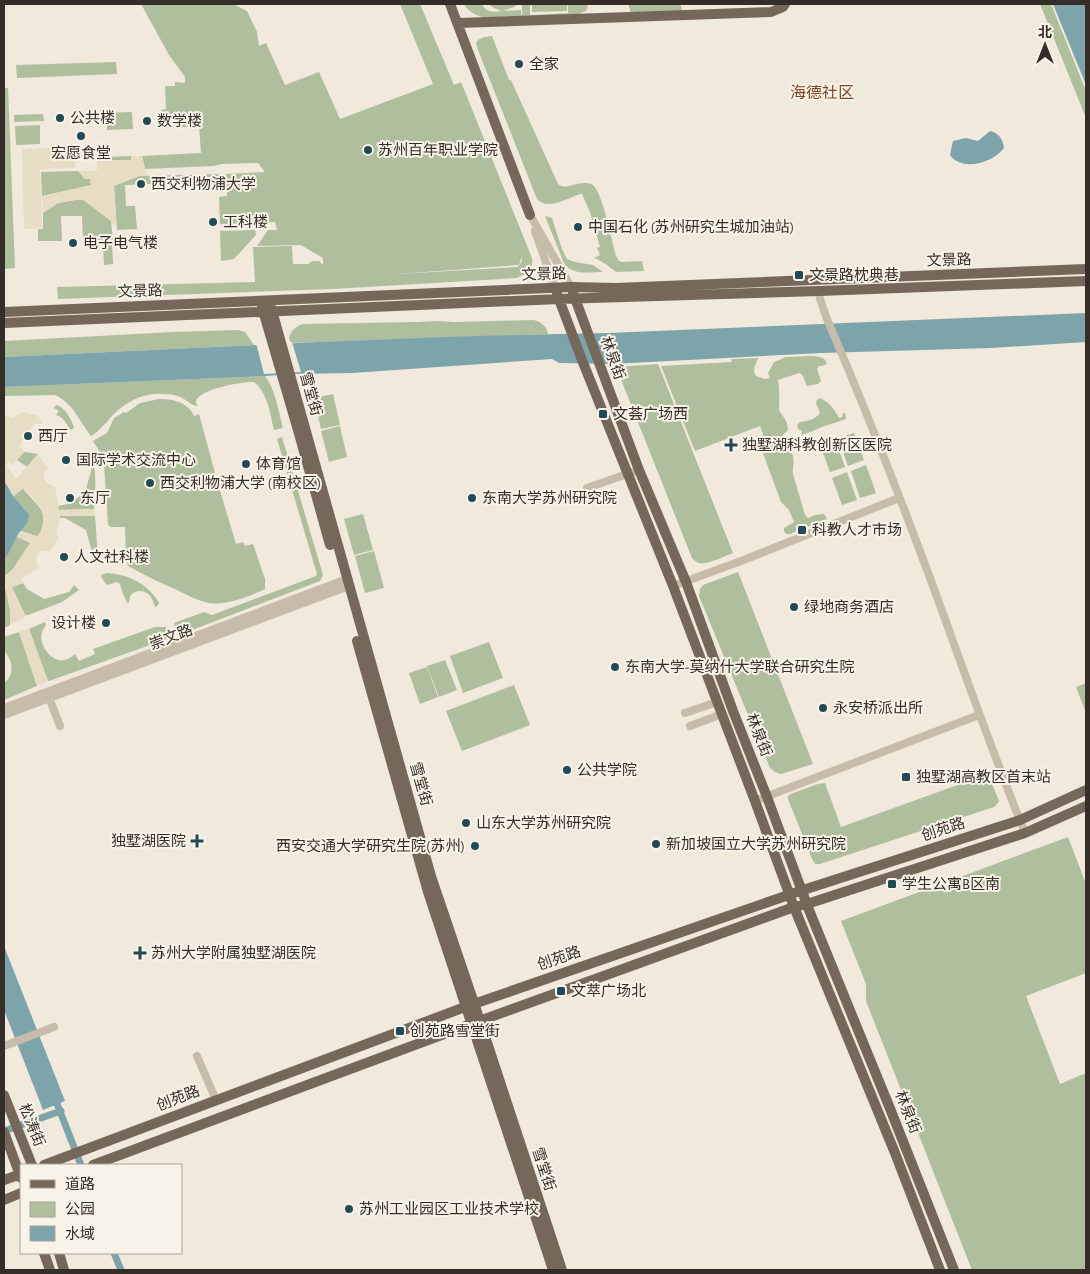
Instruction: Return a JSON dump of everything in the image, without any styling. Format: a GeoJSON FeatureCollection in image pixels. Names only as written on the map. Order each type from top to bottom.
{"type":"FeatureCollection","features":[{"type":"Feature","properties":{"kind":"main road","name":"林泉街"},"geometry":{"type":"LineString","coordinates":[[450,4],[530,215]]}},
{"type":"Feature","properties":{"kind":"main road"},"geometry":{"type":"LineString","coordinates":[[458,23],[771,12],[783,7],[785,4]]}},
{"type":"Feature","properties":{"kind":"main road","name":"文景路"},"geometry":{"type":"LineString","coordinates":[[4,312],[555,288],[616,288],[1086,269]]}},
{"type":"Feature","properties":{"kind":"main road","name":"文景路"},"geometry":{"type":"LineString","coordinates":[[4,323],[575,298],[819,291],[1086,280]]}},
{"type":"Feature","properties":{"kind":"main road","name":"林泉街"},"geometry":{"type":"LineString","coordinates":[[555,288],[673,586],[794,907],[895,1153],[940,1270]]}},
{"type":"Feature","properties":{"kind":"main road","name":"林泉街"},"geometry":{"type":"LineString","coordinates":[[571,288],[639,470],[686,582],[807,904],[954,1270]]}},
{"type":"Feature","properties":{"kind":"main road","name":"雪堂街"},"geometry":{"type":"LineString","coordinates":[[264,301],[345,584],[428,892],[470,1005],[562,1270]]}},
{"type":"Feature","properties":{"kind":"main road","name":"创苑路"},"geometry":{"type":"LineString","coordinates":[[47,1164],[470,1005],[789,894],[1020,820],[1086,790]]}},
{"type":"Feature","properties":{"kind":"main road","name":"创苑路"},"geometry":{"type":"LineString","coordinates":[[95,1164],[476,1022],[794,907],[1025,833],[1086,806]]}},
{"type":"Feature","properties":{"kind":"main road","name":"雪堂街"},"geometry":{"type":"LineString","coordinates":[[476,1022],[553,1270]]}},
{"type":"Feature","properties":{"kind":"main road","name":"松涛街"},"geometry":{"type":"LineString","coordinates":[[4,1095],[32,1164]]}},
{"type":"Feature","properties":{"kind":"main road","name":"松涛街"},"geometry":{"type":"LineString","coordinates":[[4,1132],[20,1174]]}},
{"type":"Feature","properties":{"kind":"main road"},"geometry":{"type":"LineString","coordinates":[[4,1180],[20,1176]]}},
{"type":"Feature","properties":{"kind":"main road"},"geometry":{"type":"LineString","coordinates":[[4,1200],[20,1193]]}},
{"type":"Feature","properties":{"kind":"main road"},"geometry":{"type":"LineString","coordinates":[[44,1254],[50,1270]]}},
{"type":"Feature","properties":{"kind":"main road"},"geometry":{"type":"LineString","coordinates":[[59,1254],[64,1270]]}},
{"type":"Feature","properties":{"kind":"street","name":"林泉街"},"geometry":{"type":"LineString","coordinates":[[530,215],[571,288]]}},
{"type":"Feature","properties":{"kind":"street","name":"林泉街"},"geometry":{"type":"LineString","coordinates":[[530,215],[555,288]]}},
{"type":"Feature","properties":{"kind":"street"},"geometry":{"type":"LineString","coordinates":[[819,291],[827,319],[900,498],[979,715],[1025,833]]}},
{"type":"Feature","properties":{"kind":"street"},"geometry":{"type":"LineString","coordinates":[[587,488],[639,470]]}},
{"type":"Feature","properties":{"kind":"street"},"geometry":{"type":"LineString","coordinates":[[673,586],[900,498]]}},
{"type":"Feature","properties":{"kind":"street","name":"崇文路"},"geometry":{"type":"LineString","coordinates":[[4,708],[48,694],[345,584]]}},
{"type":"Feature","properties":{"kind":"street"},"geometry":{"type":"LineString","coordinates":[[48,694],[59,724]]}},
{"type":"Feature","properties":{"kind":"street","name":"崇文路"},"geometry":{"type":"LineString","coordinates":[[4,715],[48,694]]}},
{"type":"Feature","properties":{"kind":"street"},"geometry":{"type":"LineString","coordinates":[[685,713],[717,702]]}},
{"type":"Feature","properties":{"kind":"street"},"geometry":{"type":"LineString","coordinates":[[690,726],[722,714]]}},
{"type":"Feature","properties":{"kind":"street"},"geometry":{"type":"LineString","coordinates":[[755,801],[979,715]]}},
{"type":"Feature","properties":{"kind":"street"},"geometry":{"type":"LineString","coordinates":[[4,1046],[54,1027]]}},
{"type":"Feature","properties":{"kind":"street"},"geometry":{"type":"LineString","coordinates":[[197,1056],[216,1100]]}},
{"type":"Feature","properties":{"kind":"green space","name":"苏州百年职业学院"},"geometry":{"type":"Polygon","coordinates":[[[141,4],[233,4],[247,11],[257,32],[259,46],[266,43],[285,85],[319,72],[340,119],[433,84],[400,4],[420,4],[454,85],[461,82],[532,258],[531,268],[517,278],[333,289],[58,299],[57,287],[255,282],[253,247],[292,246],[293,264],[308,264],[312,261],[319,261],[323,265],[323,258],[301,245],[257,246],[268,230],[277,230],[275,222],[220,224],[219,197],[227,196],[226,174],[265,172],[258,163],[145,169],[142,156],[201,153],[199,126],[162,128],[161,110],[166,109],[165,86],[175,86],[175,82],[185,83],[185,77],[169,55],[141,4]],[[522,256],[519,265],[397,274],[518,267],[522,261],[522,256]]]}},
{"type":"Feature","properties":{"kind":"green space"},"geometry":{"type":"Polygon","coordinates":[[[464,4],[482,4],[486,9],[493,12],[502,11],[488,4],[519,4],[503,11],[521,10],[521,15],[522,4],[530,4],[530,15],[568,13],[568,4],[587,4],[588,6],[586,11],[580,13],[580,17],[489,19],[478,16],[464,4]]]}},
{"type":"Feature","properties":{"kind":"green space"},"geometry":{"type":"Polygon","coordinates":[[[532,4],[567,4],[567,11],[532,12],[532,4]]]}},
{"type":"Feature","properties":{"kind":"green space"},"geometry":{"type":"Polygon","coordinates":[[[628,4],[681,4],[682,13],[631,13],[628,4]]]}},
{"type":"Feature","properties":{"kind":"green space"},"geometry":{"type":"Polygon","coordinates":[[[1040,4],[1051,4],[1086,91],[1086,118],[1040,4]]]}},
{"type":"Feature","properties":{"kind":"green space"},"geometry":{"type":"Polygon","coordinates":[[[492,36],[509,80],[511,80],[558,184],[561,186],[583,183],[593,185],[604,209],[616,256],[622,262],[642,261],[644,271],[616,272],[594,258],[600,255],[597,248],[600,247],[590,212],[582,194],[552,204],[546,204],[537,199],[476,43],[481,38],[492,36]]]}},
{"type":"Feature","properties":{"kind":"green space"},"geometry":{"type":"Polygon","coordinates":[[[116,62],[117,74],[17,78],[16,65],[116,62]]]}},
{"type":"Feature","properties":{"kind":"green space"},"geometry":{"type":"Polygon","coordinates":[[[4,88],[8,88],[15,268],[4,269],[4,88]]]}},
{"type":"Feature","properties":{"kind":"green space"},"geometry":{"type":"Polygon","coordinates":[[[132,112],[133,129],[107,130],[106,113],[132,112]]]}},
{"type":"Feature","properties":{"kind":"green space"},"geometry":{"type":"Polygon","coordinates":[[[43,114],[44,121],[14,122],[14,115],[43,114]]]}},
{"type":"Feature","properties":{"kind":"green space"},"geometry":{"type":"Polygon","coordinates":[[[40,125],[40,144],[16,145],[15,126],[40,125]]]}},
{"type":"Feature","properties":{"kind":"green space"},"geometry":{"type":"Polygon","coordinates":[[[105,144],[107,144],[108,157],[131,156],[131,160],[106,160],[105,144]]]}},
{"type":"Feature","properties":{"kind":"green space"},"geometry":{"type":"Polygon","coordinates":[[[78,171],[85,179],[90,179],[92,185],[42,196],[41,172],[78,171]]]}},
{"type":"Feature","properties":{"kind":"green space"},"geometry":{"type":"Polygon","coordinates":[[[221,174],[222,187],[218,187],[218,181],[125,185],[126,206],[135,206],[137,229],[117,230],[114,186],[139,176],[221,174]]]}},
{"type":"Feature","properties":{"kind":"green space"},"geometry":{"type":"Polygon","coordinates":[[[84,200],[111,221],[113,240],[83,241],[82,216],[61,216],[62,241],[38,241],[38,229],[43,229],[43,213],[58,203],[84,200]]]}},
{"type":"Feature","properties":{"kind":"green space"},"geometry":{"type":"Polygon","coordinates":[[[545,216],[552,218],[567,259],[593,265],[603,272],[577,272],[568,267],[564,263],[545,216]]]}},
{"type":"Feature","properties":{"kind":"green space"},"geometry":{"type":"Polygon","coordinates":[[[255,230],[256,235],[234,259],[221,261],[220,231],[255,230]]]}},
{"type":"Feature","properties":{"kind":"green space"},"geometry":{"type":"Polygon","coordinates":[[[103,244],[112,244],[113,264],[104,265],[103,244]]]}},
{"type":"Feature","properties":{"kind":"green space"},"geometry":{"type":"Polygon","coordinates":[[[533,320],[543,324],[548,334],[291,343],[289,337],[294,329],[303,324],[533,320]]]}},
{"type":"Feature","properties":{"kind":"green space"},"geometry":{"type":"Polygon","coordinates":[[[238,330],[245,332],[254,345],[4,357],[4,341],[238,330]]]}},
{"type":"Feature","properties":{"kind":"green space"},"geometry":{"type":"Polygon","coordinates":[[[813,356],[824,359],[827,364],[819,366],[817,369],[821,381],[818,384],[807,386],[800,373],[778,380],[779,410],[788,427],[788,430],[782,436],[781,443],[791,452],[794,460],[793,474],[805,515],[808,518],[824,514],[827,519],[786,534],[784,528],[794,522],[789,510],[781,502],[760,445],[763,434],[760,426],[695,451],[661,366],[732,362],[731,359],[758,358],[754,372],[756,376],[765,379],[770,378],[768,373],[774,362],[786,357],[813,356]]]}},
{"type":"Feature","properties":{"kind":"green space"},"geometry":{"type":"Polygon","coordinates":[[[658,364],[733,553],[707,563],[699,563],[692,558],[616,367],[658,364]]]}},
{"type":"Feature","properties":{"kind":"green space"},"geometry":{"type":"Polygon","coordinates":[[[265,376],[274,394],[283,428],[274,430],[265,398],[254,382],[232,384],[204,393],[198,397],[196,404],[198,406],[192,405],[174,395],[156,394],[142,396],[123,406],[101,429],[91,436],[71,407],[55,395],[4,396],[4,387],[265,376]]]}},
{"type":"Feature","properties":{"kind":"green space"},"geometry":{"type":"Polygon","coordinates":[[[333,394],[340,425],[321,429],[314,398],[333,394]]]}},
{"type":"Feature","properties":{"kind":"green space"},"geometry":{"type":"Polygon","coordinates":[[[820,398],[831,406],[839,418],[845,413],[846,419],[801,435],[802,431],[798,429],[797,425],[800,422],[813,419],[820,413],[816,403],[820,398]]]}},
{"type":"Feature","properties":{"kind":"green space"},"geometry":{"type":"Polygon","coordinates":[[[159,399],[180,402],[188,407],[194,416],[199,414],[236,544],[243,542],[245,546],[253,544],[265,579],[265,589],[230,602],[209,603],[193,598],[128,566],[125,527],[111,527],[108,525],[104,464],[102,455],[93,441],[107,433],[114,418],[124,412],[126,413],[140,403],[159,399]]]}},
{"type":"Feature","properties":{"kind":"green space"},"geometry":{"type":"Polygon","coordinates":[[[56,405],[65,411],[74,428],[71,430],[63,419],[56,415],[59,411],[54,408],[56,405]]]}},
{"type":"Feature","properties":{"kind":"green space"},"geometry":{"type":"Polygon","coordinates":[[[340,426],[347,457],[329,462],[321,431],[340,426]]]}},
{"type":"Feature","properties":{"kind":"green space"},"geometry":{"type":"Polygon","coordinates":[[[854,433],[864,460],[848,466],[838,438],[854,433]]]}},
{"type":"Feature","properties":{"kind":"green space"},"geometry":{"type":"Polygon","coordinates":[[[282,437],[323,575],[320,581],[179,635],[174,623],[204,612],[212,615],[316,576],[317,574],[277,439],[282,437]]]}},
{"type":"Feature","properties":{"kind":"green space"},"geometry":{"type":"Polygon","coordinates":[[[835,439],[845,467],[830,472],[820,445],[835,439]]]}},
{"type":"Feature","properties":{"kind":"green space"},"geometry":{"type":"Polygon","coordinates":[[[24,452],[38,454],[27,467],[17,460],[24,452]]]}},
{"type":"Feature","properties":{"kind":"green space"},"geometry":{"type":"Polygon","coordinates":[[[90,455],[95,474],[94,509],[59,510],[58,506],[68,504],[85,493],[92,467],[87,457],[90,455]]]}},
{"type":"Feature","properties":{"kind":"green space"},"geometry":{"type":"Polygon","coordinates":[[[866,465],[876,493],[860,498],[851,471],[866,465]]]}},
{"type":"Feature","properties":{"kind":"green space"},"geometry":{"type":"Polygon","coordinates":[[[847,472],[857,500],[842,505],[832,478],[847,472]]]}},
{"type":"Feature","properties":{"kind":"green space"},"geometry":{"type":"Polygon","coordinates":[[[4,481],[9,488],[15,481],[20,484],[40,508],[43,524],[40,533],[26,549],[14,568],[4,576],[4,481]]]}},
{"type":"Feature","properties":{"kind":"green space"},"geometry":{"type":"Polygon","coordinates":[[[363,514],[373,550],[354,555],[344,519],[363,514]]]}},
{"type":"Feature","properties":{"kind":"green space"},"geometry":{"type":"Polygon","coordinates":[[[60,516],[95,516],[97,561],[92,558],[93,555],[86,530],[65,518],[60,518],[60,516]]]}},
{"type":"Feature","properties":{"kind":"green space"},"geometry":{"type":"Polygon","coordinates":[[[374,551],[384,588],[365,593],[355,556],[374,551]]]}},
{"type":"Feature","properties":{"kind":"green space"},"geometry":{"type":"Polygon","coordinates":[[[738,572],[813,764],[781,774],[770,768],[699,596],[703,585],[738,572]]]}},
{"type":"Feature","properties":{"kind":"green space"},"geometry":{"type":"Polygon","coordinates":[[[108,573],[131,578],[138,582],[155,596],[159,603],[155,607],[150,595],[138,591],[130,596],[128,604],[120,584],[117,582],[107,585],[103,580],[101,576],[108,573]]]}},
{"type":"Feature","properties":{"kind":"green space"},"geometry":{"type":"Polygon","coordinates":[[[23,583],[27,589],[44,599],[69,592],[74,585],[79,590],[62,602],[25,615],[12,587],[23,583]]]}},
{"type":"Feature","properties":{"kind":"green space"},"geometry":{"type":"Polygon","coordinates":[[[6,590],[10,610],[10,625],[4,628],[4,591],[6,590]]]}},
{"type":"Feature","properties":{"kind":"green space"},"geometry":{"type":"Polygon","coordinates":[[[45,622],[46,625],[41,637],[42,642],[51,656],[60,660],[66,660],[75,654],[79,661],[95,654],[93,649],[155,627],[166,627],[170,635],[167,639],[48,681],[29,629],[45,622]]]}},
{"type":"Feature","properties":{"kind":"green space"},"geometry":{"type":"Polygon","coordinates":[[[19,632],[37,686],[4,700],[4,683],[10,676],[12,667],[4,651],[4,637],[19,632]]]}},
{"type":"Feature","properties":{"kind":"green space"},"geometry":{"type":"Polygon","coordinates":[[[489,642],[503,678],[463,693],[450,656],[489,642]]]}},
{"type":"Feature","properties":{"kind":"green space"},"geometry":{"type":"Polygon","coordinates":[[[445,660],[457,690],[439,697],[427,666],[445,660]]]}},
{"type":"Feature","properties":{"kind":"green space"},"geometry":{"type":"Polygon","coordinates":[[[427,667],[438,697],[420,704],[409,673],[427,667]]]}},
{"type":"Feature","properties":{"kind":"green space"},"geometry":{"type":"Polygon","coordinates":[[[1086,683],[1086,713],[1076,687],[1086,683]]]}},
{"type":"Feature","properties":{"kind":"green space"},"geometry":{"type":"Polygon","coordinates":[[[514,685],[530,725],[462,751],[446,711],[514,685]]]}},
{"type":"Feature","properties":{"kind":"green space"},"geometry":{"type":"Polygon","coordinates":[[[988,774],[999,801],[994,807],[820,864],[815,864],[812,859],[788,799],[788,796],[791,794],[825,783],[841,827],[988,774]]]}},
{"type":"Feature","properties":{"kind":"green space"},"geometry":{"type":"Polygon","coordinates":[[[1068,837],[1086,884],[1086,973],[1026,996],[1060,1084],[1086,1073],[1086,1270],[972,1270],[866,1001],[866,984],[841,921],[1068,837]]]}},
{"type":"Feature","properties":{"kind":"shaded area"},"geometry":{"type":"Polygon","coordinates":[[[105,144],[106,160],[131,160],[131,156],[142,156],[147,176],[139,176],[114,186],[116,225],[111,224],[111,221],[83,200],[58,203],[43,213],[42,196],[91,185],[90,179],[85,179],[78,171],[97,171],[96,145],[105,144]]]}},
{"type":"Feature","properties":{"kind":"shaded area"},"geometry":{"type":"Polygon","coordinates":[[[85,147],[85,158],[75,159],[75,168],[40,169],[42,228],[24,229],[22,149],[85,147]]]}},
{"type":"Feature","properties":{"kind":"shaded area"},"geometry":{"type":"Polygon","coordinates":[[[23,412],[38,416],[43,424],[34,424],[20,444],[24,452],[13,465],[7,462],[7,466],[16,479],[38,454],[48,468],[44,473],[44,479],[55,487],[59,510],[94,509],[95,516],[60,516],[56,535],[59,537],[50,551],[42,551],[38,554],[36,559],[38,570],[36,569],[21,579],[23,583],[12,587],[25,615],[28,615],[10,625],[10,610],[6,590],[4,591],[4,576],[14,567],[30,543],[4,531],[7,526],[37,536],[41,531],[43,522],[41,508],[24,488],[4,504],[4,493],[9,488],[4,480],[4,415],[13,418],[23,412]]]}},
{"type":"Feature","properties":{"kind":"shaded area"},"geometry":{"type":"Polygon","coordinates":[[[29,629],[48,681],[37,686],[19,632],[29,629]]]}},
{"type":"Feature","properties":{"kind":"water"},"geometry":{"type":"Polygon","coordinates":[[[1053,4],[1085,4],[1086,85],[1053,4]]]}},
{"type":"Feature","properties":{"kind":"water"},"geometry":{"type":"Polygon","coordinates":[[[990,131],[1000,137],[1004,148],[993,158],[977,164],[969,164],[955,160],[950,155],[953,141],[966,138],[978,141],[990,131]]]}},
{"type":"Feature","properties":{"kind":"water"},"geometry":{"type":"Polygon","coordinates":[[[1086,313],[1086,342],[991,348],[821,353],[612,364],[559,363],[552,359],[352,373],[4,387],[4,357],[382,340],[608,333],[1086,313]]]}},
{"type":"Feature","properties":{"kind":"water"},"geometry":{"type":"Polygon","coordinates":[[[4,481],[13,496],[29,515],[27,523],[18,534],[4,559],[4,481]]]}},
{"type":"Feature","properties":{"kind":"water"},"geometry":{"type":"Polygon","coordinates":[[[4,946],[65,1101],[43,1110],[4,1010],[4,946]]]}},
{"type":"Feature","properties":{"kind":"pier"},"geometry":{"type":"Polygon","coordinates":[[[292,342],[301,372],[264,374],[256,343],[292,342]]]}},
{"type":"Feature","properties":{"kind":"waterway"},"geometry":{"type":"LineString","coordinates":[[54,1096],[81,1164]]}},
{"type":"Feature","properties":{"kind":"waterway"},"geometry":{"type":"LineString","coordinates":[[4,1131],[61,1111]]}},
{"type":"Feature","properties":{"kind":"waterway"},"geometry":{"type":"LineString","coordinates":[[114,1254],[121,1270]]}},
{"type":"Feature","properties":{"kind":"place","name":"全家"},"geometry":{"type":"Point","coordinates":[519,64]}},
{"type":"Feature","properties":{"kind":"place","name":"公共楼"},"geometry":{"type":"Point","coordinates":[60,118]}},
{"type":"Feature","properties":{"kind":"place","name":"数学楼"},"geometry":{"type":"Point","coordinates":[147,121]}},
{"type":"Feature","properties":{"kind":"place","name":"宏愿食堂"},"geometry":{"type":"Point","coordinates":[81,136]}},
{"type":"Feature","properties":{"kind":"place","name":"苏州百年职业学院"},"geometry":{"type":"Point","coordinates":[368,150]}},
{"type":"Feature","properties":{"kind":"place","name":"西交利物浦大学"},"geometry":{"type":"Point","coordinates":[141,184]}},
{"type":"Feature","properties":{"kind":"place","name":"工科楼"},"geometry":{"type":"Point","coordinates":[213,222]}},
{"type":"Feature","properties":{"kind":"place","name":"中国石化 (苏州研究生城加油站)"},"geometry":{"type":"Point","coordinates":[578,227]}},
{"type":"Feature","properties":{"kind":"place","name":"电子电气楼"},"geometry":{"type":"Point","coordinates":[73,243]}},
{"type":"Feature","properties":{"kind":"place","name":"文景路枕典巷"},"geometry":{"type":"Point","coordinates":[799,275]}},
{"type":"Feature","properties":{"kind":"place","name":"文荟广场西"},"geometry":{"type":"Point","coordinates":[603,414]}},
{"type":"Feature","properties":{"kind":"place","name":"西厅"},"geometry":{"type":"Point","coordinates":[28,436]}},
{"type":"Feature","properties":{"kind":"place","name":"独墅湖科教创新区医院"},"geometry":{"type":"Point","coordinates":[731,445]}},
{"type":"Feature","properties":{"kind":"place","name":"国际学术交流中心"},"geometry":{"type":"Point","coordinates":[66,460]}},
{"type":"Feature","properties":{"kind":"place","name":"体育馆"},"geometry":{"type":"Point","coordinates":[246,464]}},
{"type":"Feature","properties":{"kind":"place","name":"西交利物浦大学 (南校区)"},"geometry":{"type":"Point","coordinates":[150,483]}},
{"type":"Feature","properties":{"kind":"place","name":"东厅"},"geometry":{"type":"Point","coordinates":[70,498]}},
{"type":"Feature","properties":{"kind":"place","name":"东南大学苏州研究院"},"geometry":{"type":"Point","coordinates":[472,498]}},
{"type":"Feature","properties":{"kind":"place","name":"科教人才市场"},"geometry":{"type":"Point","coordinates":[802,530]}},
{"type":"Feature","properties":{"kind":"place","name":"人文社科楼"},"geometry":{"type":"Point","coordinates":[64,557]}},
{"type":"Feature","properties":{"kind":"place","name":"绿地商务酒店"},"geometry":{"type":"Point","coordinates":[794,607]}},
{"type":"Feature","properties":{"kind":"place","name":"设计楼"},"geometry":{"type":"Point","coordinates":[106,623]}},
{"type":"Feature","properties":{"kind":"place","name":"东南大学-莫纳什大学联合研究生院"},"geometry":{"type":"Point","coordinates":[615,667]}},
{"type":"Feature","properties":{"kind":"place","name":"永安桥派出所"},"geometry":{"type":"Point","coordinates":[823,708]}},
{"type":"Feature","properties":{"kind":"place","name":"公共学院"},"geometry":{"type":"Point","coordinates":[567,770]}},
{"type":"Feature","properties":{"kind":"place","name":"独墅湖高教区首末站"},"geometry":{"type":"Point","coordinates":[906,777]}},
{"type":"Feature","properties":{"kind":"place","name":"山东大学苏州研究院"},"geometry":{"type":"Point","coordinates":[466,823]}},
{"type":"Feature","properties":{"kind":"place","name":"独墅湖医院"},"geometry":{"type":"Point","coordinates":[197,841]}},
{"type":"Feature","properties":{"kind":"place","name":"新加坡国立大学苏州研究院"},"geometry":{"type":"Point","coordinates":[656,844]}},
{"type":"Feature","properties":{"kind":"place","name":"西安交通大学研究生院(苏州)"},"geometry":{"type":"Point","coordinates":[475,846]}},
{"type":"Feature","properties":{"kind":"place","name":"学生公寓B区南"},"geometry":{"type":"Point","coordinates":[892,884]}},
{"type":"Feature","properties":{"kind":"place","name":"苏州大学附属独墅湖医院"},"geometry":{"type":"Point","coordinates":[140,953]}},
{"type":"Feature","properties":{"kind":"place","name":"文萃广场北"},"geometry":{"type":"Point","coordinates":[561,991]}},
{"type":"Feature","properties":{"kind":"place","name":"创苑路雪堂街"},"geometry":{"type":"Point","coordinates":[400,1031]}},
{"type":"Feature","properties":{"kind":"place","name":"苏州工业园区工业技术学校"},"geometry":{"type":"Point","coordinates":[349,1209]}},
{"type":"Feature","properties":{"kind":"district","name":"海德社区"},"geometry":{"type":"Point","coordinates":[822,92]}}]}
